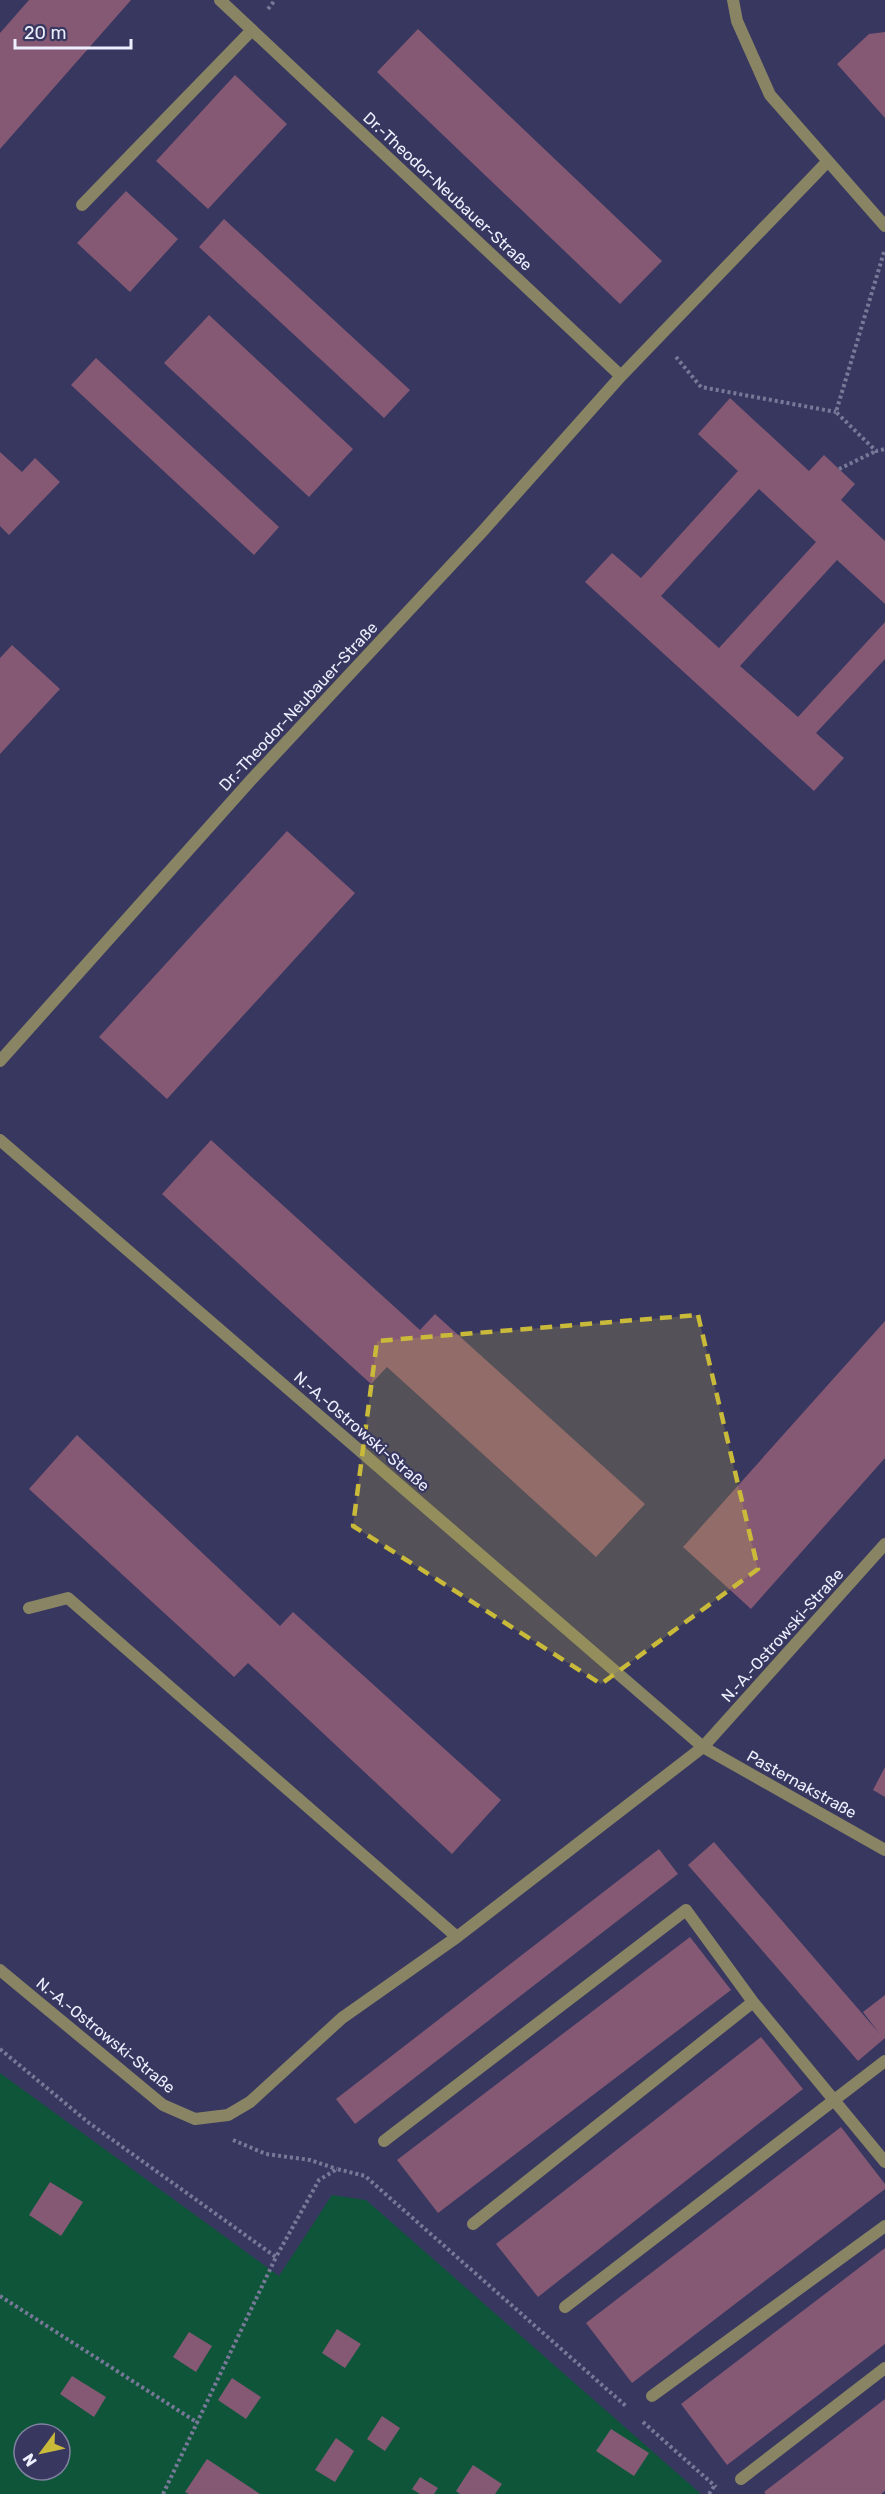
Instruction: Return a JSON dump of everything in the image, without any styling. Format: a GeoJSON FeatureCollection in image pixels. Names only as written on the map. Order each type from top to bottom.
{"type":"FeatureCollection","features":[{"type":"Feature","properties":{"kind":"street","name":"Dr.-Theodor-Neubauer-Straße"},"geometry":{"type":"LineString","coordinates":[[220,0],[621,376]]}},
{"type":"Feature","properties":{"kind":"street"},"geometry":{"type":"LineString","coordinates":[[733,0],[736,21],[771,95],[885,226]]}},
{"type":"Feature","properties":{"kind":"street"},"geometry":{"type":"LineString","coordinates":[[82,205],[252,30]]}},
{"type":"Feature","properties":{"kind":"street","name":"Dr.-Theodor-Neubauer-Straße"},"geometry":{"type":"LineString","coordinates":[[0,1061],[251,780],[482,532],[621,376],[828,161]]}},
{"type":"Feature","properties":{"kind":"street","name":"N.-A.-Ostrowski-Straße"},"geometry":{"type":"LineString","coordinates":[[0,1140],[703,1748]]}},
{"type":"Feature","properties":{"kind":"street","name":"N.-A.-Ostrowski-Straße"},"geometry":{"type":"LineString","coordinates":[[0,1971],[163,2106],[195,2119],[228,2115],[250,2102],[342,2018],[457,1937],[703,1748],[885,1544]]}},
{"type":"Feature","properties":{"kind":"street"},"geometry":{"type":"LineString","coordinates":[[29,1608],[68,1598],[457,1937]]}},
{"type":"Feature","properties":{"kind":"street","name":"Pasternakstraße"},"geometry":{"type":"LineString","coordinates":[[703,1748],[885,1850]]}},
{"type":"Feature","properties":{"kind":"street"},"geometry":{"type":"LineString","coordinates":[[384,2140],[686,1910],[753,2002],[885,2162]]}},
{"type":"Feature","properties":{"kind":"street"},"geometry":{"type":"LineString","coordinates":[[473,2224],[753,2002]]}},
{"type":"Feature","properties":{"kind":"street"},"geometry":{"type":"LineString","coordinates":[[565,2307],[885,2061]]}},
{"type":"Feature","properties":{"kind":"street"},"geometry":{"type":"LineString","coordinates":[[652,2396],[885,2226]]}},
{"type":"Feature","properties":{"kind":"street"},"geometry":{"type":"LineString","coordinates":[[741,2479],[885,2368]]}},
{"type":"Feature","properties":{"kind":"path"},"geometry":{"type":"LineString","coordinates":[[836,412],[885,249]]}},
{"type":"Feature","properties":{"kind":"path"},"geometry":{"type":"LineString","coordinates":[[658,337],[701,387],[836,412],[876,452]]}},
{"type":"Feature","properties":{"kind":"path"},"geometry":{"type":"LineString","coordinates":[[839,469],[885,449]]}},
{"type":"Feature","properties":{"kind":"path"},"geometry":{"type":"LineString","coordinates":[[0,2049],[89,2123],[276,2257]]}},
{"type":"Feature","properties":{"kind":"path"},"geometry":{"type":"LineString","coordinates":[[209,2117],[219,2132],[240,2144],[266,2154],[310,2160],[365,2176],[634,2414]]}},
{"type":"Feature","properties":{"kind":"path"},"geometry":{"type":"LineString","coordinates":[[163,2494],[276,2257],[319,2180],[337,2169]]}},
{"type":"Feature","properties":{"kind":"path"},"geometry":{"type":"LineString","coordinates":[[0,2296],[198,2423]]}},
{"type":"Feature","properties":{"kind":"path"},"geometry":{"type":"LineString","coordinates":[[643,2422],[719,2490]]}},
{"type":"Feature","properties":{"kind":"path"},"geometry":{"type":"LineString","coordinates":[[709,2494],[715,2485]]}},
{"type":"Feature","properties":{"kind":"highlighted area"},"geometry":{"type":"Polygon","coordinates":[[[698,1315],[758,1569],[601,1684],[353,1526],[377,1341],[698,1315]]]}},
{"type":"Feature","properties":{"kind":"green space"},"geometry":{"type":"Polygon","coordinates":[[[0,2073],[279,2276],[332,2195],[366,2200],[701,2494],[0,2494],[0,2073]]]}},
{"type":"Feature","properties":{"kind":"building"},"geometry":{"type":"Polygon","coordinates":[[[29,0],[131,0],[0,149],[0,33],[29,0]]]}},
{"type":"Feature","properties":{"kind":"building"},"geometry":{"type":"Polygon","coordinates":[[[418,29],[662,261],[620,304],[377,72],[418,29]]]}},
{"type":"Feature","properties":{"kind":"building"},"geometry":{"type":"Polygon","coordinates":[[[885,32],[885,118],[837,64],[869,34],[885,32]]]}},
{"type":"Feature","properties":{"kind":"building"},"geometry":{"type":"Polygon","coordinates":[[[235,75],[287,124],[208,209],[156,161],[235,75]]]}},
{"type":"Feature","properties":{"kind":"building"},"geometry":{"type":"Polygon","coordinates":[[[126,191],[178,239],[130,292],[77,243],[126,191]]]}},
{"type":"Feature","properties":{"kind":"building"},"geometry":{"type":"Polygon","coordinates":[[[224,219],[410,390],[384,418],[199,247],[224,219]]]}},
{"type":"Feature","properties":{"kind":"building"},"geometry":{"type":"Polygon","coordinates":[[[209,315],[353,449],[309,497],[164,363],[209,315]]]}},
{"type":"Feature","properties":{"kind":"building"},"geometry":{"type":"Polygon","coordinates":[[[96,358],[279,527],[254,555],[71,385],[96,358]]]}},
{"type":"Feature","properties":{"kind":"building"},"geometry":{"type":"Polygon","coordinates":[[[730,398],[809,471],[824,455],[855,484],[841,500],[885,541],[885,604],[837,560],[740,666],[798,717],[885,622],[885,659],[816,733],[844,758],[814,791],[585,582],[612,553],[641,578],[738,471],[698,434],[730,398]],[[759,489],[661,596],[719,648],[816,542],[759,489]]]}},
{"type":"Feature","properties":{"kind":"building"},"geometry":{"type":"Polygon","coordinates":[[[0,452],[22,472],[35,458],[60,482],[9,535],[0,526],[0,452]]]}},
{"type":"Feature","properties":{"kind":"building"},"geometry":{"type":"Polygon","coordinates":[[[12,645],[60,689],[0,754],[0,658],[12,645]]]}},
{"type":"Feature","properties":{"kind":"building"},"geometry":{"type":"Polygon","coordinates":[[[287,831],[355,893],[167,1099],[99,1037],[287,831]]]}},
{"type":"Feature","properties":{"kind":"building"},"geometry":{"type":"Polygon","coordinates":[[[211,1140],[420,1330],[435,1314],[645,1504],[596,1557],[387,1367],[371,1384],[162,1194],[211,1140]]]}},
{"type":"Feature","properties":{"kind":"building"},"geometry":{"type":"Polygon","coordinates":[[[885,1321],[885,1458],[751,1609],[683,1547],[885,1321]]]}},
{"type":"Feature","properties":{"kind":"building"},"geometry":{"type":"Polygon","coordinates":[[[77,1435],[280,1626],[293,1612],[501,1800],[452,1854],[248,1663],[234,1677],[29,1489],[77,1435]]]}},
{"type":"Feature","properties":{"kind":"building"},"geometry":{"type":"Polygon","coordinates":[[[885,1767],[885,1797],[873,1790],[885,1767]]]}},
{"type":"Feature","properties":{"kind":"building"},"geometry":{"type":"Polygon","coordinates":[[[714,1842],[879,2033],[863,2012],[885,1995],[885,2038],[858,2061],[688,1865],[714,1842]]]}},
{"type":"Feature","properties":{"kind":"building"},"geometry":{"type":"Polygon","coordinates":[[[659,1849],[678,1874],[355,2124],[336,2099],[659,1849]]]}},
{"type":"Feature","properties":{"kind":"building"},"geometry":{"type":"Polygon","coordinates":[[[690,1937],[731,1990],[438,2213],[397,2160],[690,1937]]]}},
{"type":"Feature","properties":{"kind":"building"},"geometry":{"type":"Polygon","coordinates":[[[761,2037],[803,2089],[538,2297],[496,2244],[761,2037]]]}},
{"type":"Feature","properties":{"kind":"building"},"geometry":{"type":"Polygon","coordinates":[[[841,2127],[885,2184],[885,2189],[632,2383],[586,2323],[841,2127]]]}},
{"type":"Feature","properties":{"kind":"building"},"geometry":{"type":"Polygon","coordinates":[[[50,2182],[83,2202],[61,2236],[29,2215],[50,2182]]]}},
{"type":"Feature","properties":{"kind":"building"},"geometry":{"type":"Polygon","coordinates":[[[885,2248],[885,2344],[727,2465],[681,2404],[885,2248]]]}},
{"type":"Feature","properties":{"kind":"building"},"geometry":{"type":"Polygon","coordinates":[[[337,2329],[361,2344],[345,2368],[322,2353],[337,2329]]]}},
{"type":"Feature","properties":{"kind":"building"},"geometry":{"type":"Polygon","coordinates":[[[189,2332],[212,2346],[196,2372],[173,2357],[189,2332]]]}},
{"type":"Feature","properties":{"kind":"building"},"geometry":{"type":"Polygon","coordinates":[[[72,2376],[106,2397],[94,2417],[60,2394],[72,2376]]]}},
{"type":"Feature","properties":{"kind":"building"},"geometry":{"type":"Polygon","coordinates":[[[232,2378],[261,2397],[246,2419],[218,2400],[232,2378]]]}},
{"type":"Feature","properties":{"kind":"building"},"geometry":{"type":"Polygon","coordinates":[[[885,2399],[885,2491],[881,2494],[766,2494],[764,2492],[885,2399]]]}},
{"type":"Feature","properties":{"kind":"building"},"geometry":{"type":"Polygon","coordinates":[[[382,2416],[400,2428],[385,2451],[367,2439],[382,2416]]]}},
{"type":"Feature","properties":{"kind":"building"},"geometry":{"type":"Polygon","coordinates":[[[611,2429],[649,2453],[634,2476],[596,2451],[611,2429]]]}},
{"type":"Feature","properties":{"kind":"building"},"geometry":{"type":"Polygon","coordinates":[[[336,2438],[354,2451],[335,2482],[315,2470],[336,2438]]]}},
{"type":"Feature","properties":{"kind":"building"},"geometry":{"type":"Polygon","coordinates":[[[207,2459],[260,2494],[189,2494],[185,2492],[207,2459]]]}},
{"type":"Feature","properties":{"kind":"building"},"geometry":{"type":"Polygon","coordinates":[[[473,2465],[502,2484],[495,2494],[460,2494],[456,2491],[473,2465]]]}},
{"type":"Feature","properties":{"kind":"building"},"geometry":{"type":"Polygon","coordinates":[[[420,2477],[438,2488],[434,2494],[420,2494],[412,2489],[420,2477]]]}}]}
